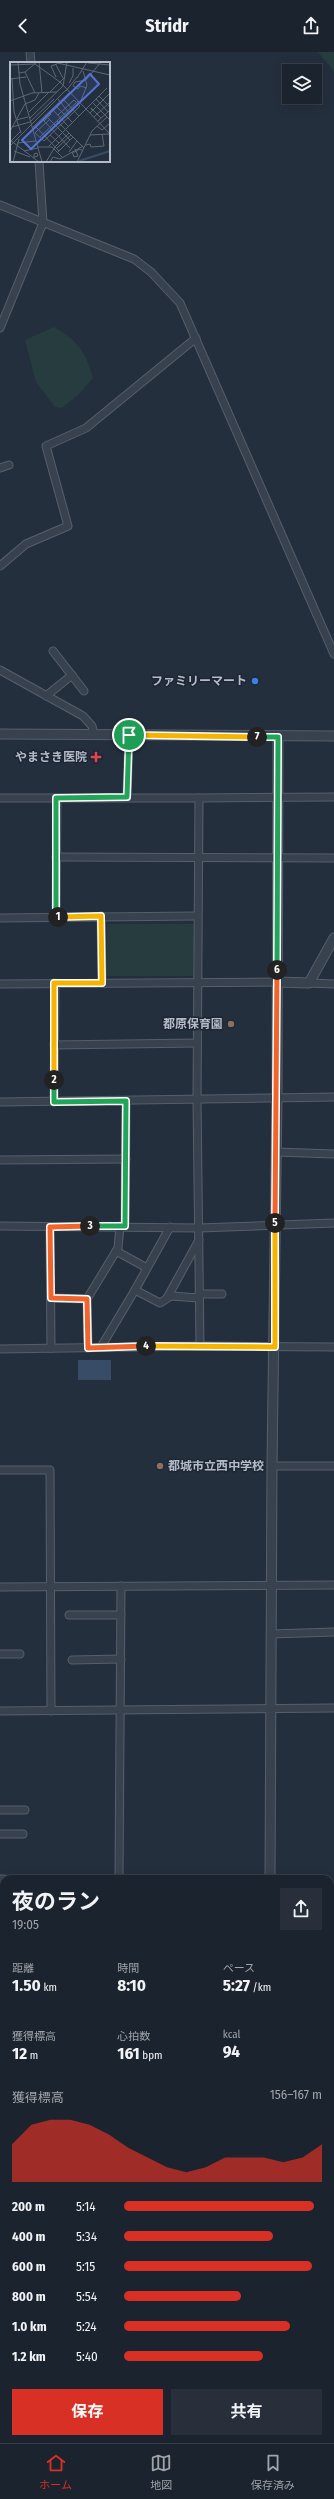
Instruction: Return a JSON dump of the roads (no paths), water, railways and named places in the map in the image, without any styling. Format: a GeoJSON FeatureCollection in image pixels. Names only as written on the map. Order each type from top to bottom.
{"type":"FeatureCollection","features":[{"type":"Feature","properties":{"kind":"street"},"geometry":{"type":"LineString","coordinates":[[30,52],[31,62]]}},
{"type":"Feature","properties":{"kind":"street"},"geometry":{"type":"LineString","coordinates":[[0,328],[43,223],[39,162]]}},
{"type":"Feature","properties":{"kind":"street"},"geometry":{"type":"LineString","coordinates":[[0,205],[134,259],[151,272],[180,303],[334,654]]}},
{"type":"Feature","properties":{"kind":"street"},"geometry":{"type":"LineString","coordinates":[[0,566],[26,544],[68,526],[46,446],[86,428],[196,338]]}},
{"type":"Feature","properties":{"kind":"street"},"geometry":{"type":"LineString","coordinates":[[0,468],[9,465]]}},
{"type":"Feature","properties":{"kind":"street"},"geometry":{"type":"LineString","coordinates":[[53,651],[84,691]]}},
{"type":"Feature","properties":{"kind":"street"},"geometry":{"type":"LineString","coordinates":[[0,670],[88,720],[94,735]]}},
{"type":"Feature","properties":{"kind":"street"},"geometry":{"type":"LineString","coordinates":[[46,696],[72,675]]}},
{"type":"Feature","properties":{"kind":"street"},"geometry":{"type":"LineString","coordinates":[[0,734],[278,737],[334,736]]}},
{"type":"Feature","properties":{"kind":"street"},"geometry":{"type":"LineString","coordinates":[[127,797],[129,735]]}},
{"type":"Feature","properties":{"kind":"street"},"geometry":{"type":"LineString","coordinates":[[270,1875],[272,1466],[278,1098],[278,737]]}},
{"type":"Feature","properties":{"kind":"street"},"geometry":{"type":"LineString","coordinates":[[0,798],[334,797]]}},
{"type":"Feature","properties":{"kind":"street"},"geometry":{"type":"LineString","coordinates":[[56,798],[56,917]]}},
{"type":"Feature","properties":{"kind":"street"},"geometry":{"type":"LineString","coordinates":[[199,798],[196,984],[200,1346]]}},
{"type":"Feature","properties":{"kind":"street"},"geometry":{"type":"LineString","coordinates":[[56,857],[334,858]]}},
{"type":"Feature","properties":{"kind":"street"},"geometry":{"type":"LineString","coordinates":[[101,916],[102,983]]}},
{"type":"Feature","properties":{"kind":"street"},"geometry":{"type":"LineString","coordinates":[[0,918],[197,916]]}},
{"type":"Feature","properties":{"kind":"street"},"geometry":{"type":"LineString","coordinates":[[309,983],[334,938]]}},
{"type":"Feature","properties":{"kind":"street"},"geometry":{"type":"LineString","coordinates":[[0,984],[196,984],[277,982],[334,984]]}},
{"type":"Feature","properties":{"kind":"street"},"geometry":{"type":"LineString","coordinates":[[54,983],[54,1102]]}},
{"type":"Feature","properties":{"kind":"street"},"geometry":{"type":"LineString","coordinates":[[54,1045],[197,1043]]}},
{"type":"Feature","properties":{"kind":"street"},"geometry":{"type":"LineString","coordinates":[[0,1102],[334,1097]]}},
{"type":"Feature","properties":{"kind":"street"},"geometry":{"type":"LineString","coordinates":[[88,1348],[87,1299],[116,1250],[123,1226],[126,1159],[126,1101]]}},
{"type":"Feature","properties":{"kind":"street"},"geometry":{"type":"LineString","coordinates":[[276,1152],[334,1154]]}},
{"type":"Feature","properties":{"kind":"street"},"geometry":{"type":"LineString","coordinates":[[0,1160],[126,1159]]}},
{"type":"Feature","properties":{"kind":"street"},"geometry":{"type":"LineString","coordinates":[[0,1226],[123,1226],[199,1228],[334,1223]]}},
{"type":"Feature","properties":{"kind":"street"},"geometry":{"type":"LineString","coordinates":[[50,1227],[51,1348]]}},
{"type":"Feature","properties":{"kind":"street"},"geometry":{"type":"LineString","coordinates":[[101,1347],[170,1227]]}},
{"type":"Feature","properties":{"kind":"street"},"geometry":{"type":"LineString","coordinates":[[167,1298],[199,1240]]}},
{"type":"Feature","properties":{"kind":"street"},"geometry":{"type":"LineString","coordinates":[[116,1250],[147,1268]]}},
{"type":"Feature","properties":{"kind":"street"},"geometry":{"type":"LineString","coordinates":[[135,1290],[160,1303],[171,1296],[222,1294]]}},
{"type":"Feature","properties":{"kind":"street"},"geometry":{"type":"LineString","coordinates":[[51,1298],[87,1299]]}},
{"type":"Feature","properties":{"kind":"street"},"geometry":{"type":"LineString","coordinates":[[0,1349],[200,1346],[334,1347]]}},
{"type":"Feature","properties":{"kind":"street"},"geometry":{"type":"LineString","coordinates":[[272,1466],[334,1466]]}},
{"type":"Feature","properties":{"kind":"street"},"geometry":{"type":"LineString","coordinates":[[0,1470],[50,1470],[51,1711]]}},
{"type":"Feature","properties":{"kind":"street"},"geometry":{"type":"LineString","coordinates":[[0,1587],[271,1587],[334,1585]]}},
{"type":"Feature","properties":{"kind":"street"},"geometry":{"type":"LineString","coordinates":[[119,1875],[121,1586]]}},
{"type":"Feature","properties":{"kind":"street"},"geometry":{"type":"LineString","coordinates":[[70,1615],[121,1616]]}},
{"type":"Feature","properties":{"kind":"street"},"geometry":{"type":"LineString","coordinates":[[272,1634],[334,1632]]}},
{"type":"Feature","properties":{"kind":"street"},"geometry":{"type":"LineString","coordinates":[[0,1654],[20,1654]]}},
{"type":"Feature","properties":{"kind":"street"},"geometry":{"type":"LineString","coordinates":[[72,1660],[121,1659]]}},
{"type":"Feature","properties":{"kind":"street"},"geometry":{"type":"LineString","coordinates":[[0,1711],[334,1708]]}},
{"type":"Feature","properties":{"kind":"street"},"geometry":{"type":"LineString","coordinates":[[0,1810],[25,1810]]}},
{"type":"Feature","properties":{"kind":"street"},"geometry":{"type":"LineString","coordinates":[[0,1834],[23,1834]]}},
{"type":"Feature","properties":{"kind":"water"},"geometry":{"type":"Polygon","coordinates":[[[78,1360],[111,1360],[111,1380],[78,1380],[78,1360]]]}},
{"type":"Feature","properties":{"kind":"place","name":"ファミリーマート"},"geometry":{"type":"Point","coordinates":[255,681]}},
{"type":"Feature","properties":{"kind":"place","name":"やまさき医院"},"geometry":{"type":"Point","coordinates":[96,757]}},
{"type":"Feature","properties":{"kind":"place","name":"都原保育園"},"geometry":{"type":"Point","coordinates":[231,1024]}},
{"type":"Feature","properties":{"kind":"place","name":"都城市立西中学校"},"geometry":{"type":"Point","coordinates":[160,1466]}}]}
